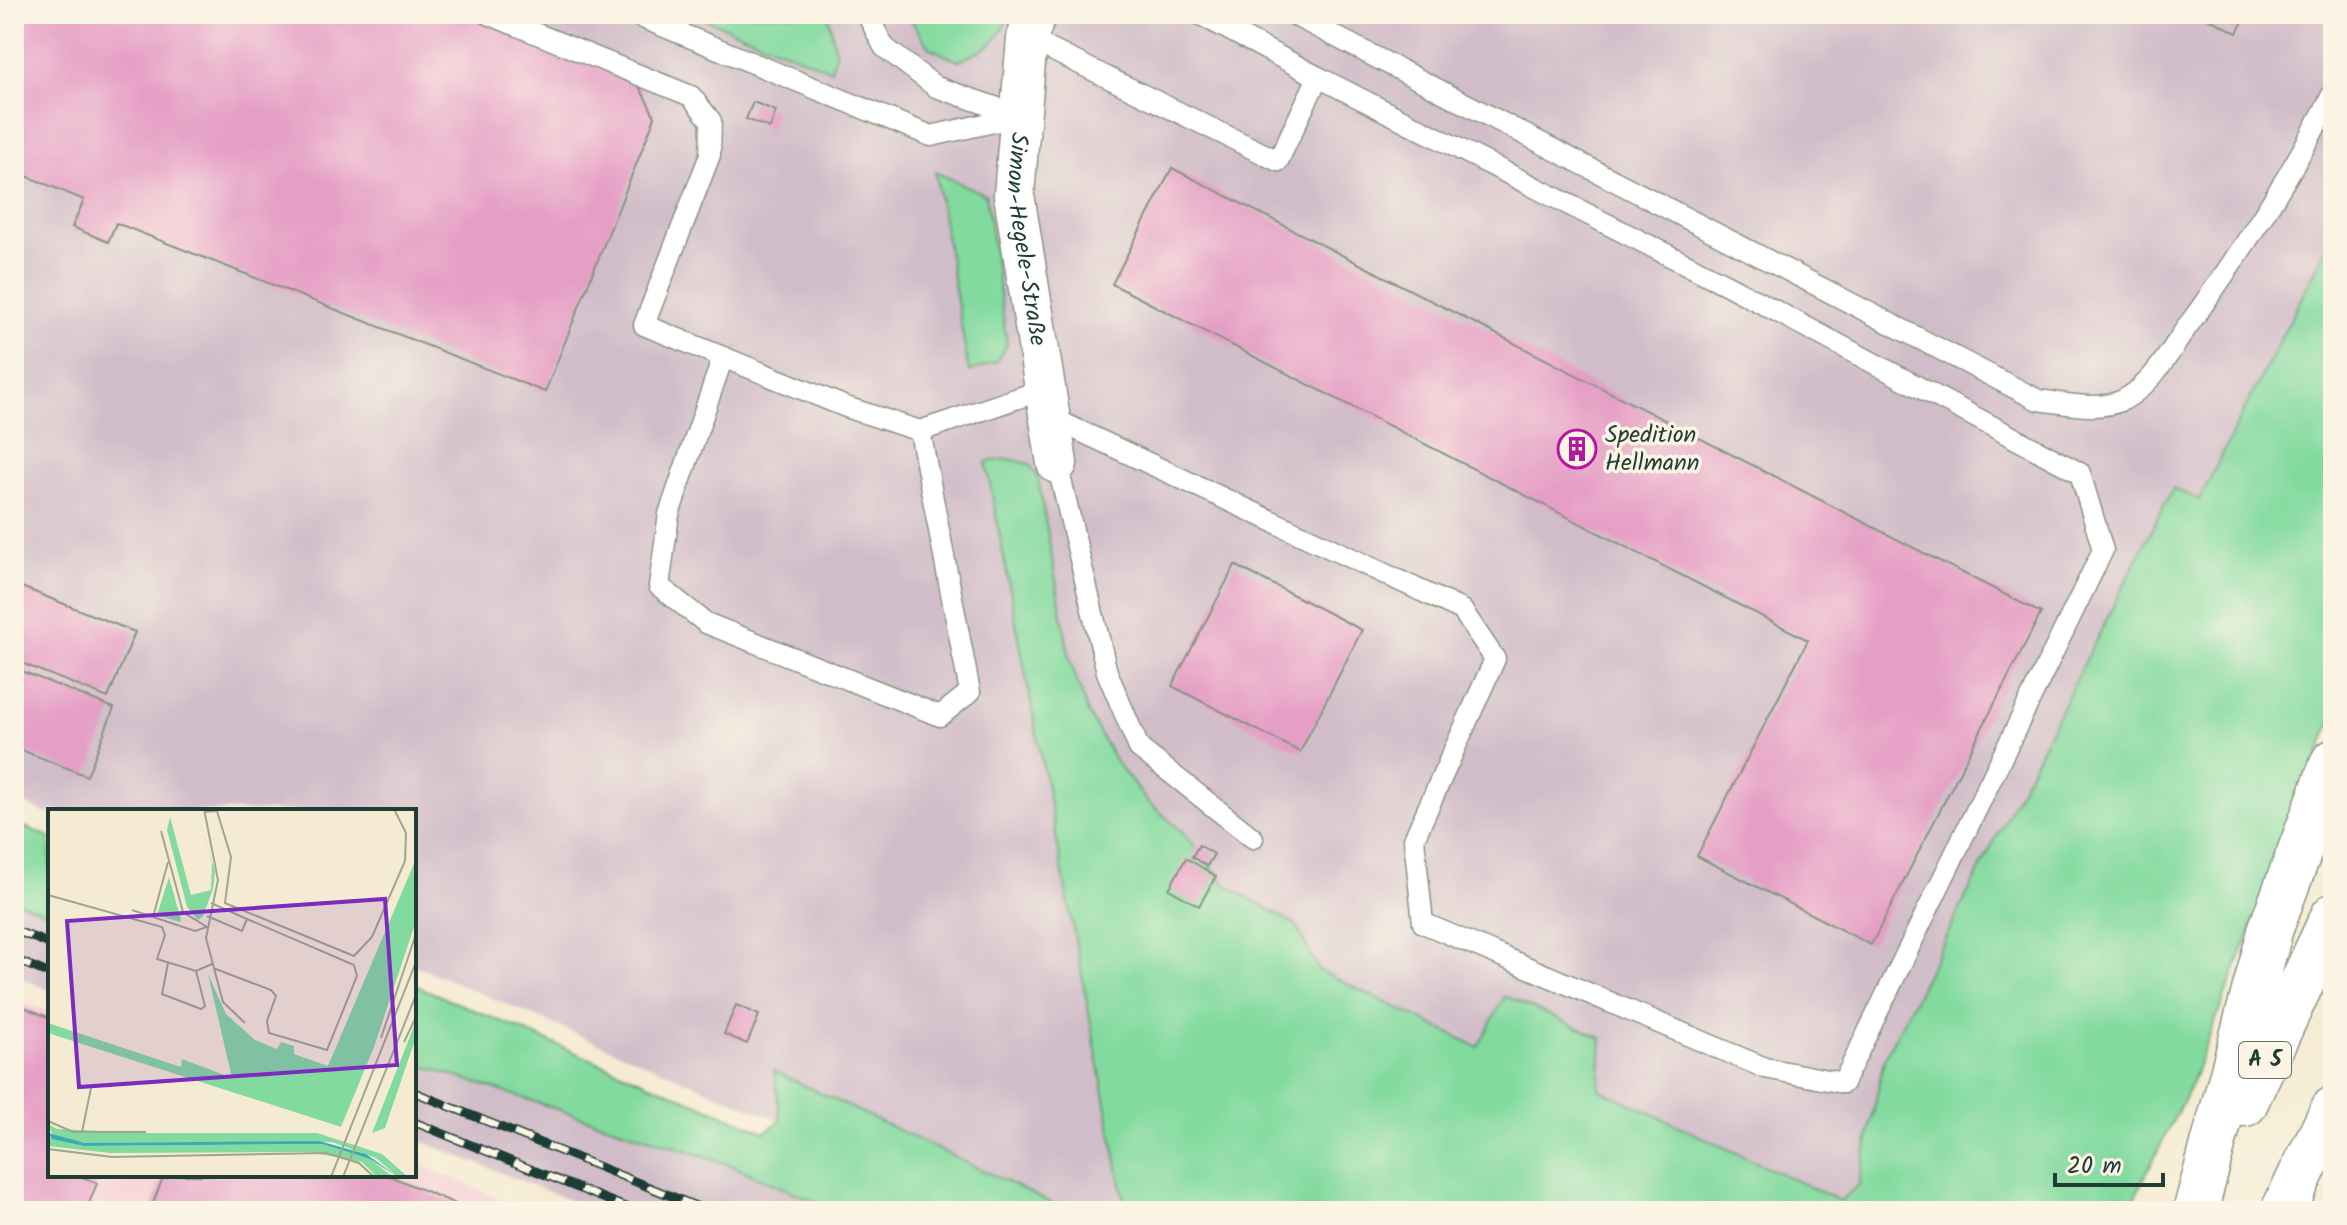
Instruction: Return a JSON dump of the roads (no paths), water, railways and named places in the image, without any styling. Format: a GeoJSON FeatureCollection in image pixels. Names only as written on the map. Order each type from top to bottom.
{"type":"FeatureCollection","features":[{"type":"Feature","properties":{"kind":"highway","name":"A 5"},"geometry":{"type":"LineString","coordinates":[[2196,1208],[2271,928],[2333,762]]}},
{"type":"Feature","properties":{"kind":"highway","name":"A 5"},"geometry":{"type":"LineString","coordinates":[[2196,1208],[2333,916]]}},
{"type":"Feature","properties":{"kind":"highway"},"geometry":{"type":"LineString","coordinates":[[2283,1211],[2333,1109]]}},
{"type":"Feature","properties":{"kind":"highway"},"geometry":{"type":"LineString","coordinates":[[2289,1211],[2333,1155]]}},
{"type":"Feature","properties":{"kind":"street","name":"Simon-Hegele-Straße"},"geometry":{"type":"LineString","coordinates":[[1032,26],[1014,195],[1057,463]]}},
{"type":"Feature","properties":{"kind":"lane"},"geometry":{"type":"LineString","coordinates":[[488,14],[691,96],[711,121],[710,155],[644,325],[846,407],[920,431],[1048,403],[1462,610],[1495,659],[1414,839],[1423,923],[1765,1068],[1843,1083],[2103,550],[2080,473],[1729,286],[1199,14]]}},
{"type":"Feature","properties":{"kind":"lane"},"geometry":{"type":"LineString","coordinates":[[633,14],[931,136],[1021,116]]}},
{"type":"Feature","properties":{"kind":"lane"},"geometry":{"type":"LineString","coordinates":[[867,14],[884,47],[936,87],[1021,116]]}},
{"type":"Feature","properties":{"kind":"lane"},"geometry":{"type":"LineString","coordinates":[[1292,14],[2038,400],[2091,407],[2121,401],[2147,383],[2227,272],[2311,138],[2333,93]]}},
{"type":"Feature","properties":{"kind":"lane"},"geometry":{"type":"LineString","coordinates":[[1032,26],[1278,161],[1318,77]]}},
{"type":"Feature","properties":{"kind":"lane"},"geometry":{"type":"LineString","coordinates":[[723,357],[669,514],[659,586],[706,623],[940,716],[970,692],[920,431]]}},
{"type":"Feature","properties":{"kind":"lane"},"geometry":{"type":"LineString","coordinates":[[1057,463],[1107,672],[1139,748],[1253,838]]}},
{"type":"Feature","properties":{"kind":"railway"},"geometry":{"type":"LineString","coordinates":[[14,930],[48,943]]}},
{"type":"Feature","properties":{"kind":"railway"},"geometry":{"type":"LineString","coordinates":[[14,959],[48,973]]}},
{"type":"Feature","properties":{"kind":"railway"},"geometry":{"type":"LineString","coordinates":[[416,1093],[708,1211]]}},
{"type":"Feature","properties":{"kind":"railway"},"geometry":{"type":"LineString","coordinates":[[416,1123],[635,1211]]}},
{"type":"Feature","properties":{"kind":"place","name":"Spedition Hellmann"},"geometry":{"type":"Point","coordinates":[1577,449]}}]}
